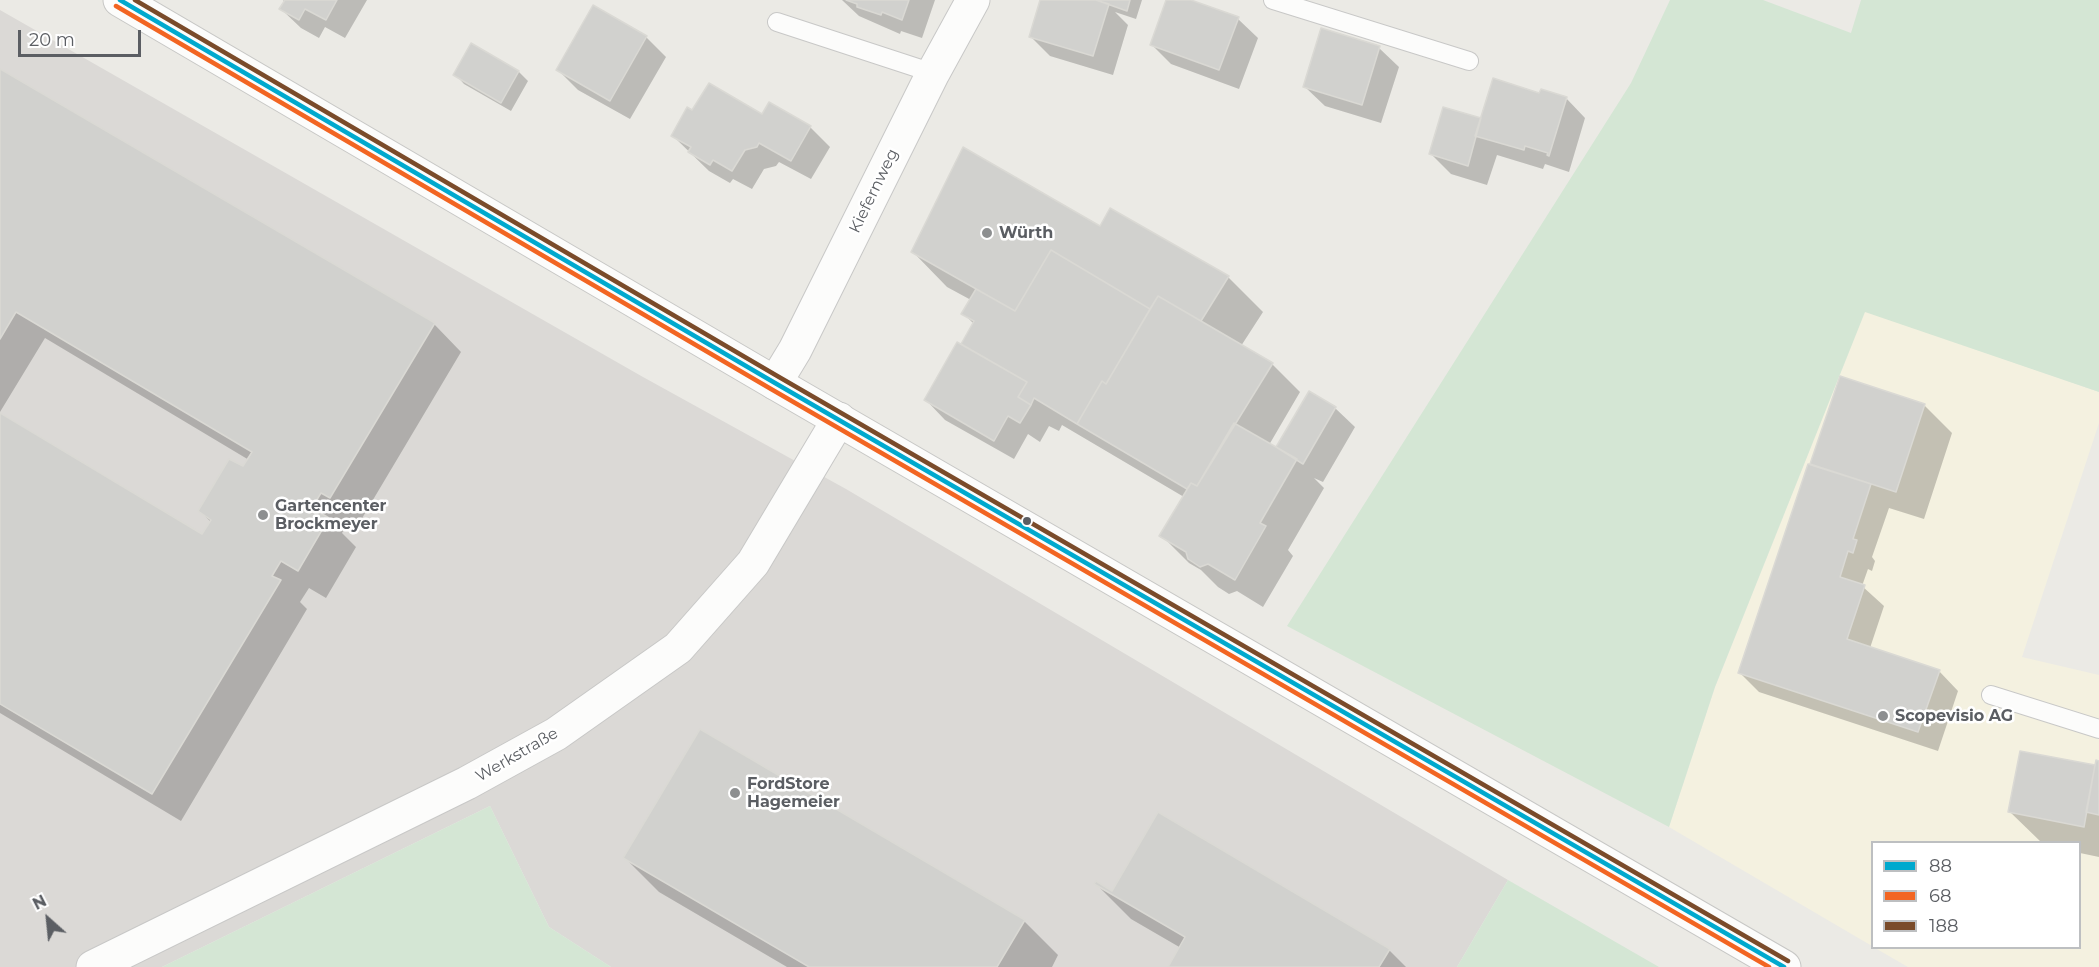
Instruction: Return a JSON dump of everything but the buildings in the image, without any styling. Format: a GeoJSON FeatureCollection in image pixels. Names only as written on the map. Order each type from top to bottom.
{"type":"FeatureCollection","features":[{"type":"Feature","properties":{"kind":"street"},"geometry":{"type":"LineString","coordinates":[[120,0],[1784,967]]}},
{"type":"Feature","properties":{"kind":"street","name":"Kiefernweg"},"geometry":{"type":"LineString","coordinates":[[776,383],[795,350],[933,73],[973,0]]}},
{"type":"Feature","properties":{"kind":"street","name":"Werkstraße"},"geometry":{"type":"LineString","coordinates":[[93,967],[467,783],[556,734],[678,648],[753,563],[839,419]]}},
{"type":"Feature","properties":{"kind":"lane"},"geometry":{"type":"LineString","coordinates":[[1274,0],[1469,61]]}},
{"type":"Feature","properties":{"kind":"lane"},"geometry":{"type":"LineString","coordinates":[[777,22],[933,73]]}},
{"type":"Feature","properties":{"kind":"lane"},"geometry":{"type":"LineString","coordinates":[[1991,695],[2099,729]]}},
{"type":"Feature","properties":{"kind":"shaded area"},"geometry":{"type":"Polygon","coordinates":[[[0,10],[643,377],[846,489],[1508,880],[1457,967],[611,967],[549,927],[490,806],[162,967],[0,967],[0,10]]]}},
{"type":"Feature","properties":{"kind":"shaded area"},"geometry":{"type":"Polygon","coordinates":[[[1865,311],[2099,392],[2099,423],[2022,657],[2099,675],[2099,967],[1908,967],[1877,949],[2081,949],[2081,841],[1871,841],[1871,945],[1669,827],[1715,687],[1865,311]]]}},
{"type":"Feature","properties":{"kind":"green space"},"geometry":{"type":"Polygon","coordinates":[[[1670,0],[1763,0],[1851,33],[1861,0],[2099,0],[2099,392],[1865,312],[1715,687],[1669,827],[1287,626],[1631,83],[1670,0]]]}},
{"type":"Feature","properties":{"kind":"green space"},"geometry":{"type":"Polygon","coordinates":[[[490,806],[549,927],[611,967],[162,967],[490,806]]]}},
{"type":"Feature","properties":{"kind":"green space"},"geometry":{"type":"Polygon","coordinates":[[[1508,880],[1659,967],[1457,967],[1508,880]]]}},
{"type":"Feature","properties":{"kind":"transit line","name":"88"},"geometry":{"type":"LineString","coordinates":[[120,0],[775,383],[1784,967]]}},
{"type":"Feature","properties":{"kind":"transit line","name":"188"},"geometry":{"type":"LineString","coordinates":[[135,0],[779,377],[1788,961]]}},
{"type":"Feature","properties":{"kind":"transit line","name":"68"},"geometry":{"type":"LineString","coordinates":[[116,6],[771,389],[1769,967]]}},
{"type":"Feature","properties":{"kind":"place","name":"Würth"},"geometry":{"type":"Point","coordinates":[987,233]}},
{"type":"Feature","properties":{"kind":"place","name":"Gartencenter Brockmeyer"},"geometry":{"type":"Point","coordinates":[263,515]}},
{"type":"Feature","properties":{"kind":"place","name":"Scopevisio AG"},"geometry":{"type":"Point","coordinates":[1883,716]}},
{"type":"Feature","properties":{"kind":"place","name":"FordStore Hagemeier"},"geometry":{"type":"Point","coordinates":[735,793]}}]}
